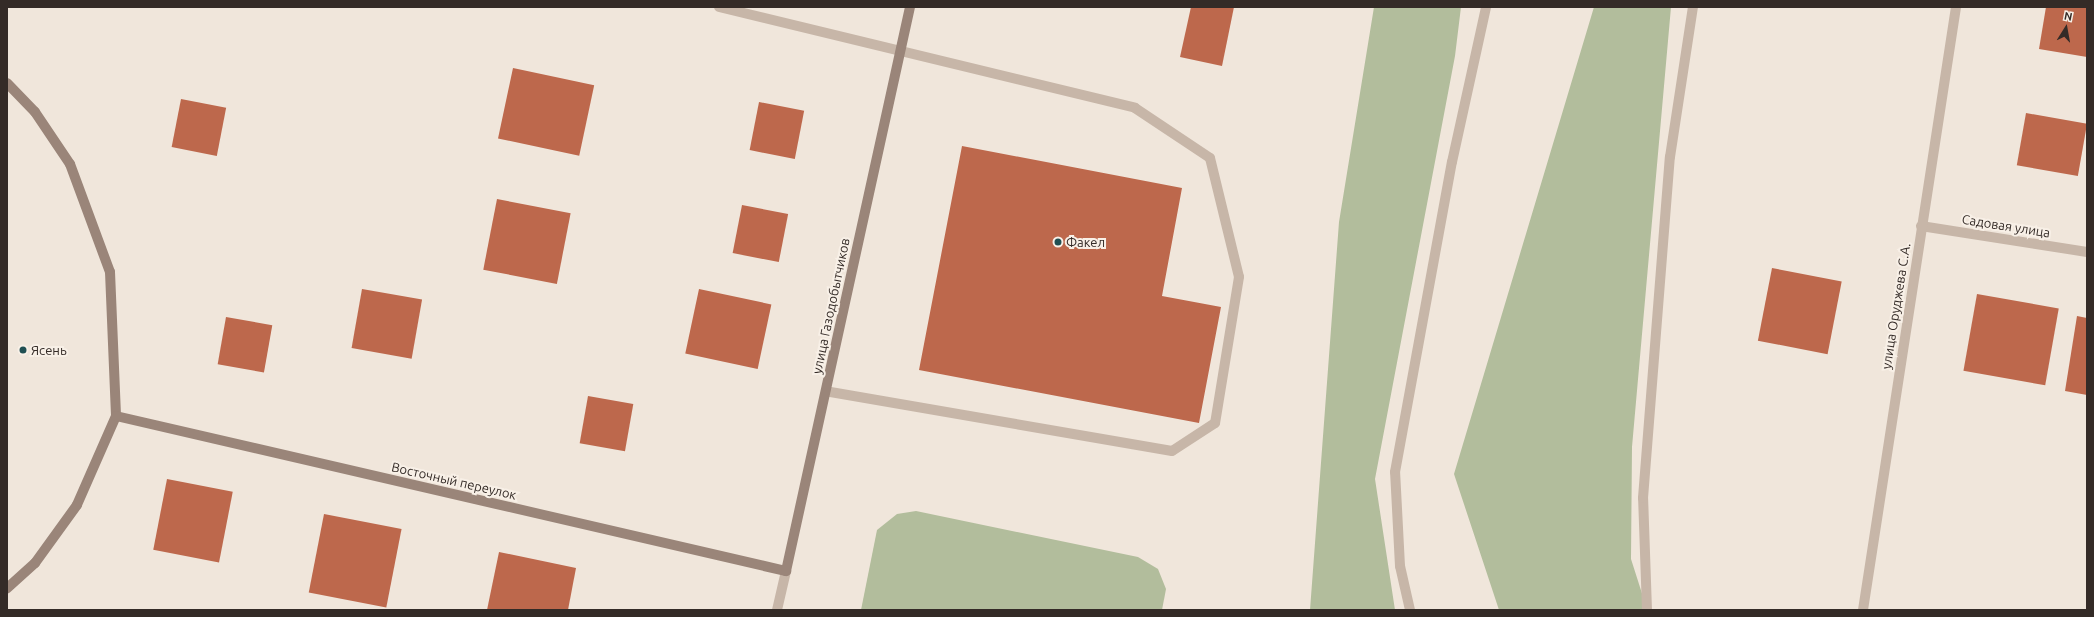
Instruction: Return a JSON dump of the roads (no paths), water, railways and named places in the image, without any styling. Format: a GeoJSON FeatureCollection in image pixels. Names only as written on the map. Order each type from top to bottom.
{"type":"FeatureCollection","features":[{"type":"Feature","properties":{"kind":"street"},"geometry":{"type":"LineString","coordinates":[[720,7],[1135,108],[1210,158],[1239,277],[1215,423],[1172,451],[826,392]]}},
{"type":"Feature","properties":{"kind":"street","name":"улица Газодобытчиков"},"geometry":{"type":"LineString","coordinates":[[777,610],[910,7]]}},
{"type":"Feature","properties":{"kind":"street"},"geometry":{"type":"LineString","coordinates":[[1410,610],[1400,566],[1396,472],[1452,162],[1486,7]]}},
{"type":"Feature","properties":{"kind":"street"},"geometry":{"type":"LineString","coordinates":[[1647,610],[1644,482],[1670,157],[1693,7]]}},
{"type":"Feature","properties":{"kind":"street","name":"улица Оруджева С.А."},"geometry":{"type":"LineString","coordinates":[[1863,610],[1921,226],[1956,7]]}},
{"type":"Feature","properties":{"kind":"street"},"geometry":{"type":"LineString","coordinates":[[7,83],[35,112],[70,164],[110,272],[116,416],[77,505],[35,563],[7,588]]}},
{"type":"Feature","properties":{"kind":"street","name":"Садовая улица"},"geometry":{"type":"LineString","coordinates":[[1921,226],[2087,252]]}},
{"type":"Feature","properties":{"kind":"street","name":"Восточный переулок"},"geometry":{"type":"LineString","coordinates":[[116,416],[786,570]]}},
{"type":"Feature","properties":{"kind":"place","name":"Факел"},"geometry":{"type":"Point","coordinates":[1058,242]}},
{"type":"Feature","properties":{"kind":"place","name":"Ясень"},"geometry":{"type":"Point","coordinates":[23,350]}}]}
